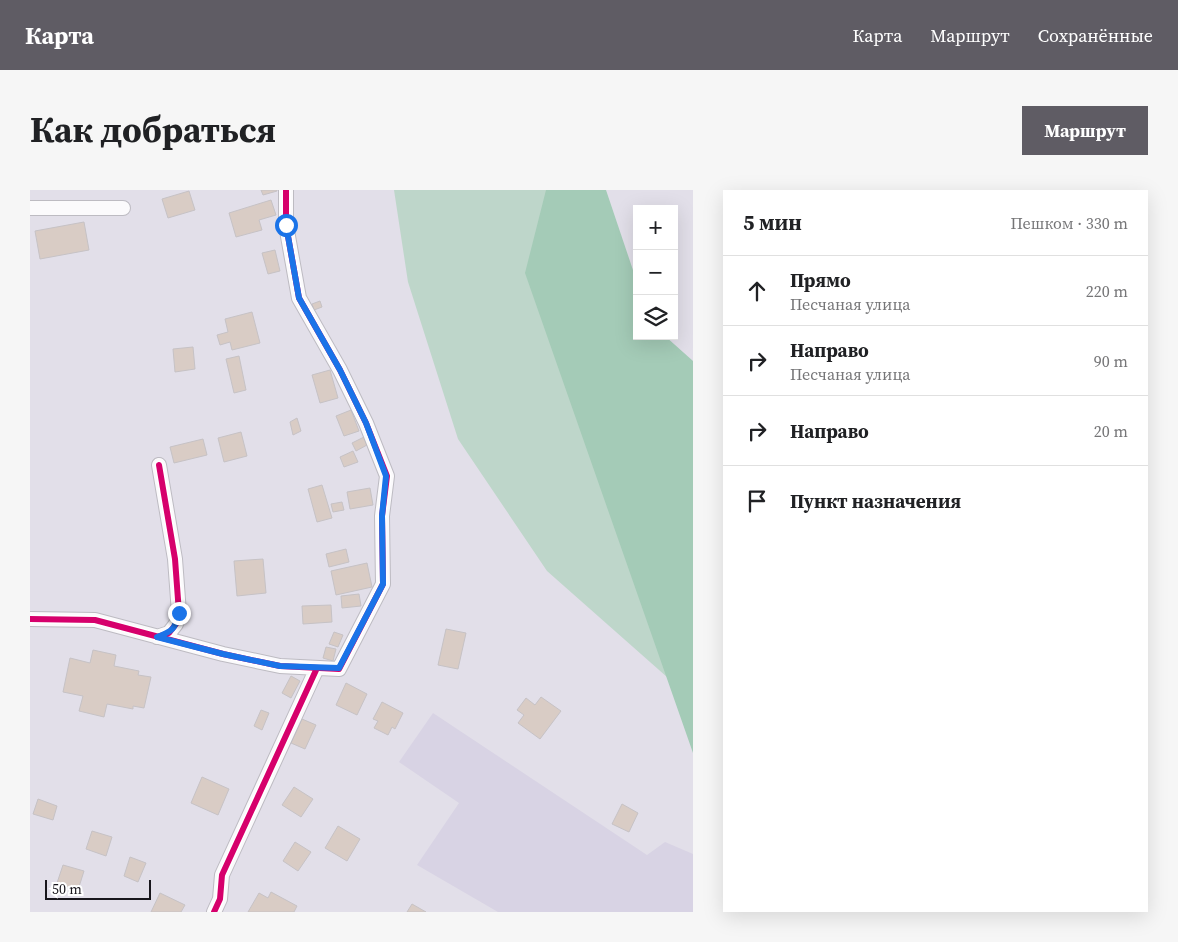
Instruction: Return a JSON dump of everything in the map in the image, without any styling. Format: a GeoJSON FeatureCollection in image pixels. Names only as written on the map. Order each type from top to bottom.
{"type":"FeatureCollection","features":[{"type":"Feature","properties":{"kind":"street"},"geometry":{"type":"LineString","coordinates":[[30,619],[95,620],[223,654],[280,666],[339,668],[383,584],[382,516],[386,476],[366,423],[340,370],[299,298],[286,225],[286,190]]}},
{"type":"Feature","properties":{"kind":"street"},"geometry":{"type":"LineString","coordinates":[[30,208],[123,208]]}},
{"type":"Feature","properties":{"kind":"street"},"geometry":{"type":"LineString","coordinates":[[157,637],[169,633],[176,624],[179,613],[175,560],[159,465]]}},
{"type":"Feature","properties":{"kind":"street"},"geometry":{"type":"LineString","coordinates":[[214,912],[220,899],[222,875],[317,668]]}},
{"type":"Feature","properties":{"kind":"shaded area"},"geometry":{"type":"Polygon","coordinates":[[[433,713],[647,855],[665,842],[693,854],[693,912],[498,912],[417,865],[459,803],[399,762],[433,713]]]}},
{"type":"Feature","properties":{"kind":"green space"},"geometry":{"type":"Polygon","coordinates":[[[394,190],[598,190],[633,321],[633,340],[669,340],[693,378],[693,700],[547,571],[458,439],[408,282],[394,190]]]}},
{"type":"Feature","properties":{"kind":"green space"},"geometry":{"type":"Polygon","coordinates":[[[546,190],[606,190],[633,270],[633,340],[669,340],[693,361],[693,753],[525,273],[546,190]]]}},
{"type":"Feature","properties":{"kind":"building"},"geometry":{"type":"Polygon","coordinates":[[[261,190],[277,190],[277,191],[263,195],[261,190]]]}},
{"type":"Feature","properties":{"kind":"building"},"geometry":{"type":"Polygon","coordinates":[[[189,191],[195,210],[168,218],[162,199],[189,191]]]}},
{"type":"Feature","properties":{"kind":"building"},"geometry":{"type":"Polygon","coordinates":[[[271,200],[276,215],[259,220],[262,230],[236,237],[229,213],[271,200]]]}},
{"type":"Feature","properties":{"kind":"building"},"geometry":{"type":"Polygon","coordinates":[[[84,222],[89,250],[40,259],[35,231],[84,222]]]}},
{"type":"Feature","properties":{"kind":"building"},"geometry":{"type":"Polygon","coordinates":[[[275,250],[280,271],[268,274],[262,253],[275,250]]]}},
{"type":"Feature","properties":{"kind":"building"},"geometry":{"type":"Polygon","coordinates":[[[320,301],[322,307],[314,310],[312,304],[320,301]]]}},
{"type":"Feature","properties":{"kind":"building"},"geometry":{"type":"Polygon","coordinates":[[[252,312],[260,343],[232,350],[230,342],[220,345],[217,335],[228,332],[225,319],[252,312]]]}},
{"type":"Feature","properties":{"kind":"building"},"geometry":{"type":"Polygon","coordinates":[[[193,347],[195,369],[175,372],[173,349],[193,347]]]}},
{"type":"Feature","properties":{"kind":"building"},"geometry":{"type":"Polygon","coordinates":[[[239,356],[246,390],[234,393],[226,359],[239,356]]]}},
{"type":"Feature","properties":{"kind":"building"},"geometry":{"type":"Polygon","coordinates":[[[330,370],[338,398],[320,403],[312,375],[330,370]]]}},
{"type":"Feature","properties":{"kind":"building"},"geometry":{"type":"Polygon","coordinates":[[[351,410],[359,431],[344,436],[336,416],[351,410]]]}},
{"type":"Feature","properties":{"kind":"building"},"geometry":{"type":"Polygon","coordinates":[[[297,418],[301,431],[293,435],[290,422],[297,418]]]}},
{"type":"Feature","properties":{"kind":"building"},"geometry":{"type":"Polygon","coordinates":[[[241,432],[247,456],[224,462],[218,438],[241,432]]]}},
{"type":"Feature","properties":{"kind":"building"},"geometry":{"type":"Polygon","coordinates":[[[364,437],[367,445],[356,451],[352,443],[364,437]]]}},
{"type":"Feature","properties":{"kind":"building"},"geometry":{"type":"Polygon","coordinates":[[[203,439],[207,455],[174,463],[170,447],[203,439]]]}},
{"type":"Feature","properties":{"kind":"building"},"geometry":{"type":"Polygon","coordinates":[[[353,451],[358,462],[344,467],[340,457],[353,451]]]}},
{"type":"Feature","properties":{"kind":"building"},"geometry":{"type":"Polygon","coordinates":[[[322,485],[332,518],[317,522],[308,489],[322,485]]]}},
{"type":"Feature","properties":{"kind":"building"},"geometry":{"type":"Polygon","coordinates":[[[370,488],[373,505],[350,509],[347,492],[370,488]]]}},
{"type":"Feature","properties":{"kind":"building"},"geometry":{"type":"Polygon","coordinates":[[[342,502],[344,510],[333,512],[331,504],[342,502]]]}},
{"type":"Feature","properties":{"kind":"building"},"geometry":{"type":"Polygon","coordinates":[[[346,549],[349,562],[329,567],[326,554],[346,549]]]}},
{"type":"Feature","properties":{"kind":"building"},"geometry":{"type":"Polygon","coordinates":[[[263,559],[266,593],[237,596],[234,561],[263,559]]]}},
{"type":"Feature","properties":{"kind":"building"},"geometry":{"type":"Polygon","coordinates":[[[367,563],[372,587],[336,595],[331,571],[367,563]]]}},
{"type":"Feature","properties":{"kind":"building"},"geometry":{"type":"Polygon","coordinates":[[[359,594],[361,606],[342,608],[341,596],[359,594]]]}},
{"type":"Feature","properties":{"kind":"building"},"geometry":{"type":"Polygon","coordinates":[[[331,605],[332,622],[303,624],[302,606],[331,605]]]}},
{"type":"Feature","properties":{"kind":"building"},"geometry":{"type":"Polygon","coordinates":[[[446,629],[466,633],[458,669],[438,665],[446,629]]]}},
{"type":"Feature","properties":{"kind":"building"},"geometry":{"type":"Polygon","coordinates":[[[334,632],[343,635],[338,647],[329,644],[334,632]]]}},
{"type":"Feature","properties":{"kind":"building"},"geometry":{"type":"Polygon","coordinates":[[[326,647],[336,649],[333,661],[323,658],[326,647]]]}},
{"type":"Feature","properties":{"kind":"building"},"geometry":{"type":"Polygon","coordinates":[[[93,650],[116,655],[114,666],[139,671],[138,675],[151,677],[144,708],[133,706],[133,709],[107,704],[104,717],[79,711],[83,696],[63,692],[70,658],[90,663],[93,650]]]}},
{"type":"Feature","properties":{"kind":"building"},"geometry":{"type":"Polygon","coordinates":[[[291,676],[300,681],[291,698],[282,693],[291,676]]]}},
{"type":"Feature","properties":{"kind":"building"},"geometry":{"type":"Polygon","coordinates":[[[346,683],[367,694],[357,715],[336,705],[346,683]]]}},
{"type":"Feature","properties":{"kind":"building"},"geometry":{"type":"Polygon","coordinates":[[[541,697],[561,711],[540,739],[518,723],[524,715],[517,710],[526,698],[535,705],[541,697]]]}},
{"type":"Feature","properties":{"kind":"building"},"geometry":{"type":"Polygon","coordinates":[[[382,702],[403,713],[395,729],[392,727],[388,735],[374,728],[378,721],[373,719],[382,702]]]}},
{"type":"Feature","properties":{"kind":"building"},"geometry":{"type":"Polygon","coordinates":[[[261,710],[269,713],[262,730],[254,726],[261,710]]]}},
{"type":"Feature","properties":{"kind":"building"},"geometry":{"type":"Polygon","coordinates":[[[302,719],[316,725],[305,749],[291,743],[302,719]]]}},
{"type":"Feature","properties":{"kind":"building"},"geometry":{"type":"Polygon","coordinates":[[[202,777],[229,789],[218,815],[191,803],[202,777]]]}},
{"type":"Feature","properties":{"kind":"building"},"geometry":{"type":"Polygon","coordinates":[[[294,787],[313,799],[301,817],[282,805],[294,787]]]}},
{"type":"Feature","properties":{"kind":"building"},"geometry":{"type":"Polygon","coordinates":[[[38,799],[57,806],[53,820],[33,814],[38,799]]]}},
{"type":"Feature","properties":{"kind":"building"},"geometry":{"type":"Polygon","coordinates":[[[622,804],[638,813],[629,832],[612,824],[622,804]]]}},
{"type":"Feature","properties":{"kind":"building"},"geometry":{"type":"Polygon","coordinates":[[[338,826],[360,839],[347,861],[325,848],[338,826]]]}},
{"type":"Feature","properties":{"kind":"building"},"geometry":{"type":"Polygon","coordinates":[[[92,831],[112,837],[106,856],[86,849],[92,831]]]}},
{"type":"Feature","properties":{"kind":"building"},"geometry":{"type":"Polygon","coordinates":[[[295,842],[311,852],[298,871],[283,861],[295,842]]]}},
{"type":"Feature","properties":{"kind":"building"},"geometry":{"type":"Polygon","coordinates":[[[130,857],[146,863],[138,882],[124,876],[130,857]]]}},
{"type":"Feature","properties":{"kind":"building"},"geometry":{"type":"Polygon","coordinates":[[[63,865],[84,871],[78,890],[57,883],[63,865]]]}},
{"type":"Feature","properties":{"kind":"building"},"geometry":{"type":"Polygon","coordinates":[[[271,892],[297,906],[294,912],[248,912],[259,893],[268,898],[271,892]]]}},
{"type":"Feature","properties":{"kind":"building"},"geometry":{"type":"Polygon","coordinates":[[[160,893],[185,905],[181,912],[151,912],[160,893]]]}},
{"type":"Feature","properties":{"kind":"building"},"geometry":{"type":"Polygon","coordinates":[[[412,904],[426,912],[407,912],[412,904]]]}},
{"type":"Feature","properties":{"kind":"cycle path"},"geometry":{"type":"LineString","coordinates":[[30,619],[95,620],[223,654],[280,666],[339,669],[383,584],[382,516],[387,476],[366,423],[340,370],[299,298],[286,225],[286,190]]}},
{"type":"Feature","properties":{"kind":"cycle path"},"geometry":{"type":"LineString","coordinates":[[157,637],[169,633],[176,624],[179,613],[175,559],[159,465]]}},
{"type":"Feature","properties":{"kind":"cycle path"},"geometry":{"type":"LineString","coordinates":[[214,912],[220,899],[222,875],[317,668]]}},
{"type":"Feature","properties":{"kind":"route"},"geometry":{"type":"LineString","coordinates":[[179,613],[176,624],[169,633],[157,637],[280,666],[339,668],[383,584],[382,516],[386,476],[366,423],[340,370],[299,298],[286,225]]}}]}
